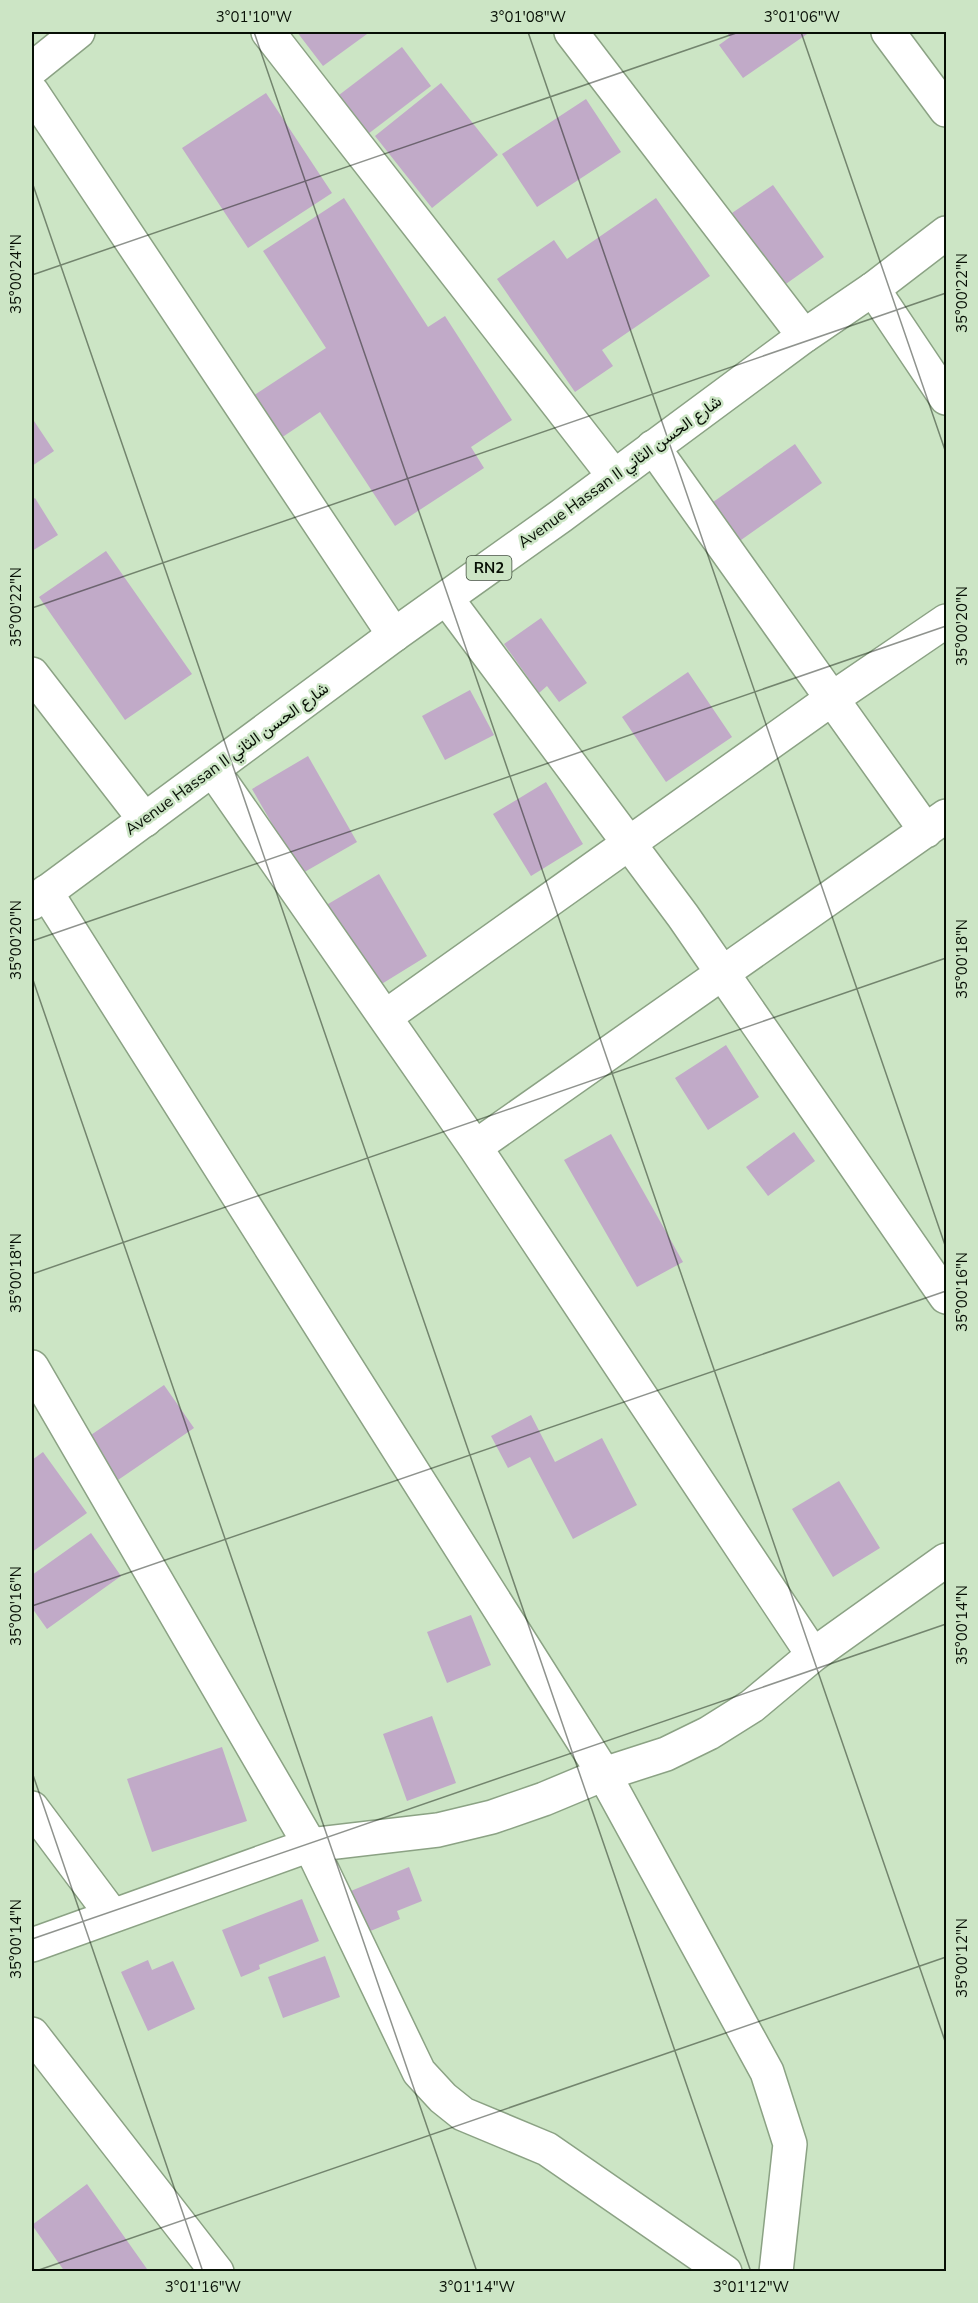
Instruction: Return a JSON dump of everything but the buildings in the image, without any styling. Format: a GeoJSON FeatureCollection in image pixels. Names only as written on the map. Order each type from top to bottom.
{"type":"FeatureCollection","features":[{"type":"Feature","properties":{"kind":"street"},"geometry":{"type":"LineString","coordinates":[[32,69],[78,32]]}},
{"type":"Feature","properties":{"kind":"street"},"geometry":{"type":"LineString","coordinates":[[268,32],[614,476]]}},
{"type":"Feature","properties":{"kind":"street"},"geometry":{"type":"LineString","coordinates":[[571,32],[804,336]]}},
{"type":"Feature","properties":{"kind":"street"},"geometry":{"type":"LineString","coordinates":[[888,32],[946,110]]}},
{"type":"Feature","properties":{"kind":"street"},"geometry":{"type":"LineString","coordinates":[[32,92],[394,635]]}},
{"type":"Feature","properties":{"kind":"street","name":"Avenue Hassan II شارع الحسن الثاني"},"geometry":{"type":"LineString","coordinates":[[39,898],[804,336],[873,290],[946,233]]}},
{"type":"Feature","properties":{"kind":"street"},"geometry":{"type":"LineString","coordinates":[[873,290],[946,398]]}},
{"type":"Feature","properties":{"kind":"street"},"geometry":{"type":"LineString","coordinates":[[475,1147],[936,823],[833,698],[653,447]]}},
{"type":"Feature","properties":{"kind":"street"},"geometry":{"type":"LineString","coordinates":[[447,598],[723,973],[946,1297]]}},
{"type":"Feature","properties":{"kind":"street"},"geometry":{"type":"LineString","coordinates":[[385,1017],[833,698],[946,621]]}},
{"type":"Feature","properties":{"kind":"street"},"geometry":{"type":"LineString","coordinates":[[32,674],[145,820]]}},
{"type":"Feature","properties":{"kind":"street"},"geometry":{"type":"LineString","coordinates":[[213,770],[475,1147],[813,1654]]}},
{"type":"Feature","properties":{"kind":"street"},"geometry":{"type":"LineString","coordinates":[[39,898],[604,1774],[767,2072],[790,2144],[776,2271]]}},
{"type":"Feature","properties":{"kind":"street"},"geometry":{"type":"LineString","coordinates":[[32,1367],[310,1845],[419,2072],[443,2098],[463,2114],[547,2149],[725,2271]]}},
{"type":"Feature","properties":{"kind":"street"},"geometry":{"type":"LineString","coordinates":[[32,1945],[310,1845],[438,1830],[492,1817],[544,1799],[604,1774],[666,1754],[709,1734],[752,1706],[813,1654],[946,1560]]}},
{"type":"Feature","properties":{"kind":"street"},"geometry":{"type":"LineString","coordinates":[[32,1808],[112,1915]]}},
{"type":"Feature","properties":{"kind":"street"},"geometry":{"type":"LineString","coordinates":[[32,2034],[217,2271]]}}]}
